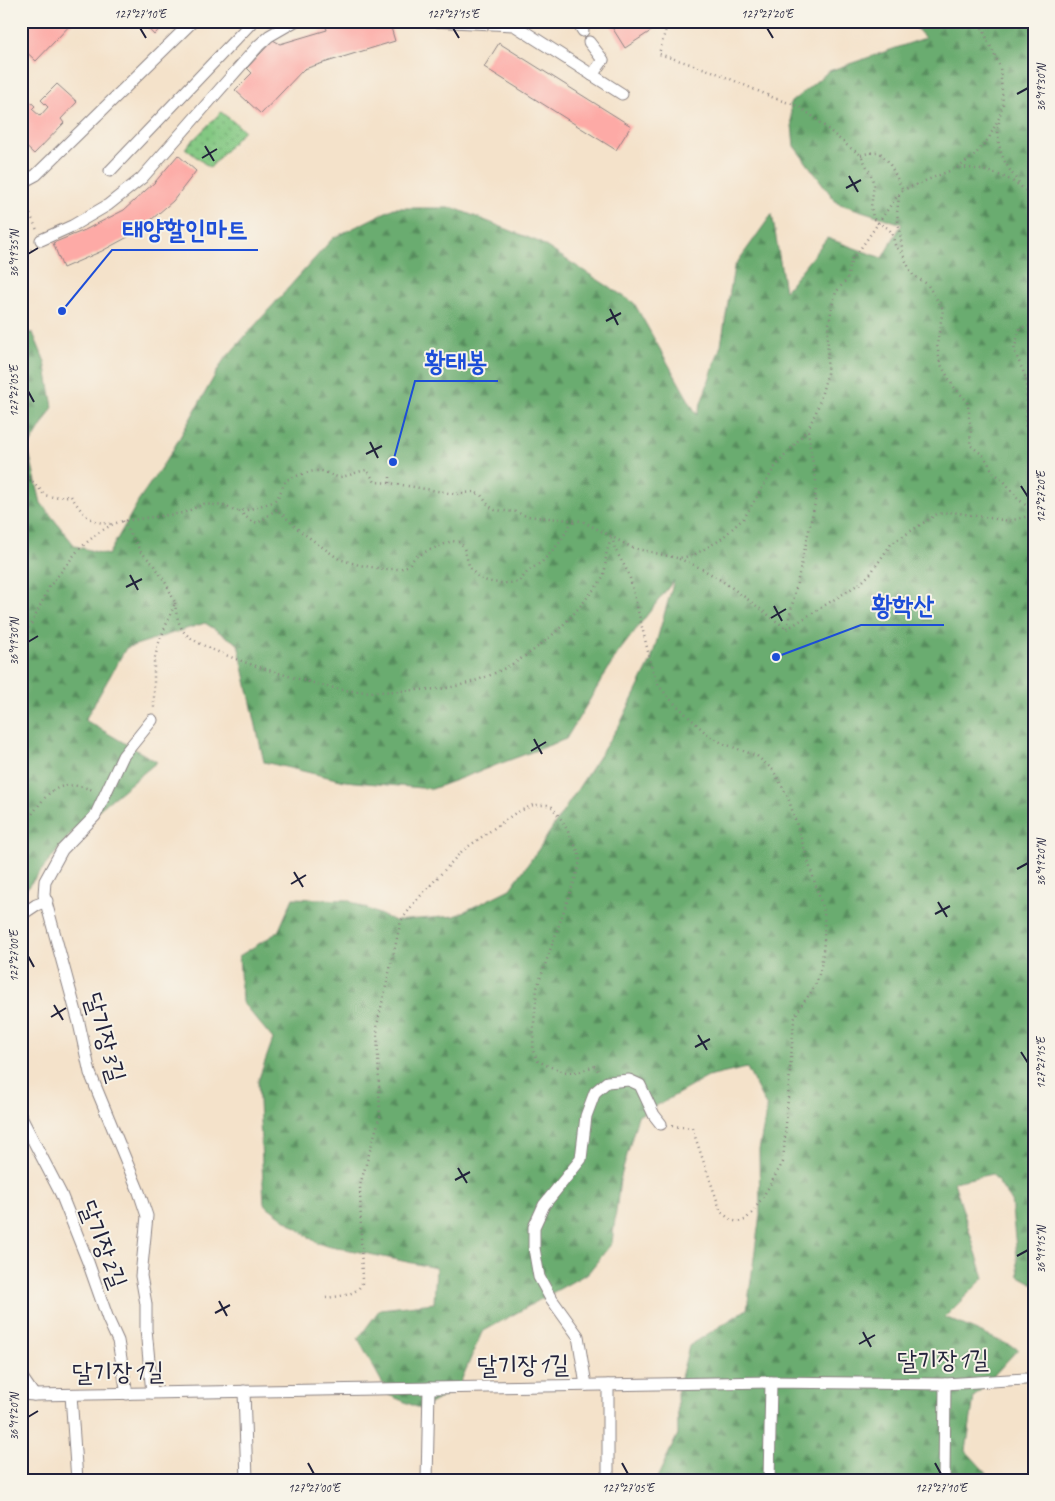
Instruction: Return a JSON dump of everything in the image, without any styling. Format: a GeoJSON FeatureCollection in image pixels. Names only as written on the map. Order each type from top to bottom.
{"type":"FeatureCollection","features":[{"type":"Feature","properties":{"kind":"street"},"geometry":{"type":"LineString","coordinates":[[21,183],[36,175],[193,21]]}},
{"type":"Feature","properties":{"kind":"street"},"geometry":{"type":"LineString","coordinates":[[110,172],[253,21]]}},
{"type":"Feature","properties":{"kind":"street"},"geometry":{"type":"LineString","coordinates":[[41,240],[72,226],[108,205],[142,178],[258,46],[269,36],[295,21]]}},
{"type":"Feature","properties":{"kind":"street"},"geometry":{"type":"LineString","coordinates":[[431,21],[517,23],[622,94]]}},
{"type":"Feature","properties":{"kind":"street"},"geometry":{"type":"LineString","coordinates":[[589,42],[603,60],[592,75]]}},
{"type":"Feature","properties":{"kind":"street","name":"달기장3길"},"geometry":{"type":"LineString","coordinates":[[152,720],[123,756],[95,816],[62,850],[45,881],[44,895],[90,1073],[147,1216],[141,1276],[146,1304],[146,1329],[152,1393]]}},
{"type":"Feature","properties":{"kind":"street"},"geometry":{"type":"LineString","coordinates":[[21,915],[47,901]]}},
{"type":"Feature","properties":{"kind":"street"},"geometry":{"type":"LineString","coordinates":[[586,1385],[578,1336],[550,1297],[539,1277],[534,1248],[534,1227],[544,1205],[582,1159],[586,1116],[595,1092],[607,1082],[629,1080],[640,1085],[654,1115],[661,1124]]}},
{"type":"Feature","properties":{"kind":"street","name":"달기장2길"},"geometry":{"type":"LineString","coordinates":[[21,1117],[61,1194],[88,1262],[108,1319],[118,1341],[127,1394]]}},
{"type":"Feature","properties":{"kind":"street"},"geometry":{"type":"LineString","coordinates":[[21,1376],[34,1395]]}},
{"type":"Feature","properties":{"kind":"street","name":"달기장1길"},"geometry":{"type":"LineString","coordinates":[[21,1394],[71,1395],[771,1382],[945,1384],[1025,1378]]}},
{"type":"Feature","properties":{"kind":"street"},"geometry":{"type":"LineString","coordinates":[[769,1480],[771,1382]]}},
{"type":"Feature","properties":{"kind":"street"},"geometry":{"type":"LineString","coordinates":[[944,1480],[945,1384]]}},
{"type":"Feature","properties":{"kind":"street"},"geometry":{"type":"LineString","coordinates":[[608,1385],[608,1480]]}},
{"type":"Feature","properties":{"kind":"street"},"geometry":{"type":"LineString","coordinates":[[427,1480],[428,1388]]}},
{"type":"Feature","properties":{"kind":"street"},"geometry":{"type":"LineString","coordinates":[[244,1391],[247,1480]]}},
{"type":"Feature","properties":{"kind":"street"},"geometry":{"type":"LineString","coordinates":[[71,1395],[77,1480]]}},
{"type":"Feature","properties":{"kind":"path"},"geometry":{"type":"LineString","coordinates":[[668,21],[659,54],[712,71],[774,98],[798,106],[861,155],[874,185],[873,218],[892,233],[895,245],[904,257],[913,275],[928,284],[943,309],[936,345],[940,363],[953,386],[967,402],[970,411],[970,445],[984,456],[993,472],[1004,481],[1018,499],[1034,512],[1029,516],[1009,520],[952,512],[937,514],[891,544],[871,573],[862,582],[787,629]]}},
{"type":"Feature","properties":{"kind":"path"},"geometry":{"type":"LineString","coordinates":[[677,558],[692,556],[720,540],[744,518],[775,468],[808,429],[817,410],[826,375],[828,330],[836,292],[847,279],[852,258],[878,223],[903,190],[959,167],[975,154],[989,138],[999,118],[1003,104],[1000,67],[981,22]]}},
{"type":"Feature","properties":{"kind":"path"},"geometry":{"type":"LineString","coordinates":[[999,118],[998,130],[1002,157],[1010,172],[1034,199]]}},
{"type":"Feature","properties":{"kind":"path"},"geometry":{"type":"LineString","coordinates":[[861,155],[878,152],[883,155],[888,160],[903,190]]}},
{"type":"Feature","properties":{"kind":"path"},"geometry":{"type":"LineString","coordinates":[[959,167],[978,169],[1001,175],[1024,188]]}},
{"type":"Feature","properties":{"kind":"path"},"geometry":{"type":"LineString","coordinates":[[21,194],[41,240]]}},
{"type":"Feature","properties":{"kind":"path"},"geometry":{"type":"LineString","coordinates":[[900,194],[897,213],[904,257]]}},
{"type":"Feature","properties":{"kind":"path"},"geometry":{"type":"LineString","coordinates":[[1034,325],[1020,328],[1014,350],[1026,378],[1027,407],[1025,425],[1034,438]]}},
{"type":"Feature","properties":{"kind":"path"},"geometry":{"type":"LineString","coordinates":[[787,629],[815,504],[816,480],[808,429]]}},
{"type":"Feature","properties":{"kind":"path"},"geometry":{"type":"LineString","coordinates":[[21,466],[44,495],[54,497],[71,496],[91,520],[98,524],[113,524]]}},
{"type":"Feature","properties":{"kind":"path"},"geometry":{"type":"LineString","coordinates":[[21,641],[49,587],[79,549],[98,533],[113,524],[183,513],[204,504],[226,506],[234,511],[247,510],[273,502],[278,497],[286,480],[322,471],[339,477],[367,470],[374,482],[455,494],[473,492],[480,495],[495,510],[516,512],[526,516],[582,521],[632,548],[677,558],[696,565],[710,573],[787,629]]}},
{"type":"Feature","properties":{"kind":"path"},"geometry":{"type":"LineString","coordinates":[[390,475],[390,483]]}},
{"type":"Feature","properties":{"kind":"path"},"geometry":{"type":"LineString","coordinates":[[239,511],[251,521],[258,523],[277,509],[300,530],[339,559],[375,568],[400,569],[409,565],[414,557],[427,551],[452,541],[460,542],[466,552],[468,563],[473,573],[482,580],[491,583],[519,582],[528,571],[542,562],[560,542],[570,525],[576,521]]}},
{"type":"Feature","properties":{"kind":"path"},"geometry":{"type":"LineString","coordinates":[[123,521],[141,552],[155,566],[167,585],[175,603],[177,618],[184,632],[199,644],[262,668],[344,690],[439,690],[464,685],[511,666],[559,629],[574,614],[604,576],[606,552],[612,537]]}},
{"type":"Feature","properties":{"kind":"path"},"geometry":{"type":"LineString","coordinates":[[612,537],[615,549],[629,574],[658,686],[670,700],[708,735],[758,756],[773,770],[788,797],[824,912],[824,931],[818,977],[813,988],[798,1008],[794,1020],[782,1162],[768,1190],[745,1220],[738,1222],[731,1220],[721,1212],[692,1128],[661,1124]]}},
{"type":"Feature","properties":{"kind":"path"},"geometry":{"type":"LineString","coordinates":[[152,720],[155,707],[154,662],[158,645],[175,603]]}},
{"type":"Feature","properties":{"kind":"path"},"geometry":{"type":"LineString","coordinates":[[21,866],[24,862],[29,820],[48,793],[67,784],[105,794]]}},
{"type":"Feature","properties":{"kind":"path"},"geometry":{"type":"LineString","coordinates":[[326,1298],[354,1292],[360,1288],[362,1283],[360,1185],[380,1116],[377,1025],[395,939],[401,921],[414,903],[462,851],[514,814],[534,805],[547,805],[556,811],[575,844],[580,861],[537,988],[533,1051],[538,1060],[551,1068],[564,1072],[579,1072],[594,1066],[607,1082]]}},
{"type":"Feature","properties":{"kind":"green space"},"geometry":{"type":"Polygon","coordinates":[[[910,21],[1034,21],[1034,1284],[1019,1276],[1011,1200],[992,1174],[954,1182],[984,1278],[945,1317],[1018,1349],[974,1397],[966,1451],[993,1480],[656,1480],[678,1434],[677,1393],[689,1346],[747,1309],[760,1214],[759,1150],[767,1108],[747,1068],[708,1077],[638,1116],[620,1180],[612,1243],[588,1273],[482,1332],[458,1388],[421,1409],[389,1395],[358,1339],[380,1309],[434,1303],[436,1268],[317,1243],[264,1204],[258,1081],[273,1039],[242,1002],[239,956],[278,932],[293,898],[347,900],[395,921],[455,916],[510,889],[538,850],[620,724],[651,661],[674,580],[618,653],[566,739],[432,789],[345,781],[264,762],[238,644],[205,623],[126,648],[85,720],[157,762],[75,829],[27,888],[21,900],[21,332],[33,333],[45,362],[53,407],[28,448],[41,503],[75,546],[108,555],[142,495],[171,453],[223,361],[333,238],[394,208],[454,208],[539,242],[634,303],[697,415],[721,345],[734,267],[772,214],[785,291],[827,238],[882,258],[902,224],[837,203],[794,146],[790,103],[829,71],[925,38],[910,21]]]}},
{"type":"Feature","properties":{"kind":"green space"},"geometry":{"type":"Polygon","coordinates":[[[221,112],[244,130],[210,168],[185,148],[221,112]]]}},
{"type":"Feature","properties":{"kind":"building"},"geometry":{"type":"Polygon","coordinates":[[[31,21],[74,21],[36,61],[21,47],[21,31],[31,21]]]}},
{"type":"Feature","properties":{"kind":"building"},"geometry":{"type":"Polygon","coordinates":[[[141,21],[167,21],[154,35],[141,21]]]}},
{"type":"Feature","properties":{"kind":"building"},"geometry":{"type":"Polygon","coordinates":[[[332,21],[389,21],[395,41],[304,69],[261,114],[235,90],[252,73],[247,68],[273,40],[280,44],[327,30],[325,23],[332,21]]]}},
{"type":"Feature","properties":{"kind":"building"},"geometry":{"type":"Polygon","coordinates":[[[608,21],[649,21],[654,29],[625,48],[608,21]]]}},
{"type":"Feature","properties":{"kind":"building"},"geometry":{"type":"Polygon","coordinates":[[[499,43],[631,126],[616,150],[484,67],[499,43]]]}},
{"type":"Feature","properties":{"kind":"building"},"geometry":{"type":"Polygon","coordinates":[[[57,84],[77,102],[61,119],[64,123],[34,154],[21,142],[21,135],[26,130],[21,125],[21,93],[35,106],[32,109],[40,116],[48,107],[41,100],[57,84]]]}},
{"type":"Feature","properties":{"kind":"building"},"geometry":{"type":"Polygon","coordinates":[[[178,155],[196,171],[173,201],[137,232],[102,251],[63,268],[53,243],[85,230],[124,210],[155,182],[178,155]]]}},
{"type":"Feature","properties":{"kind":"place","name":"태양할인마트"},"geometry":{"type":"Point","coordinates":[62,311]}},
{"type":"Feature","properties":{"kind":"place","name":"황태봉"},"geometry":{"type":"Point","coordinates":[393,462]}},
{"type":"Feature","properties":{"kind":"place","name":"황학산"},"geometry":{"type":"Point","coordinates":[776,657]}}]}
